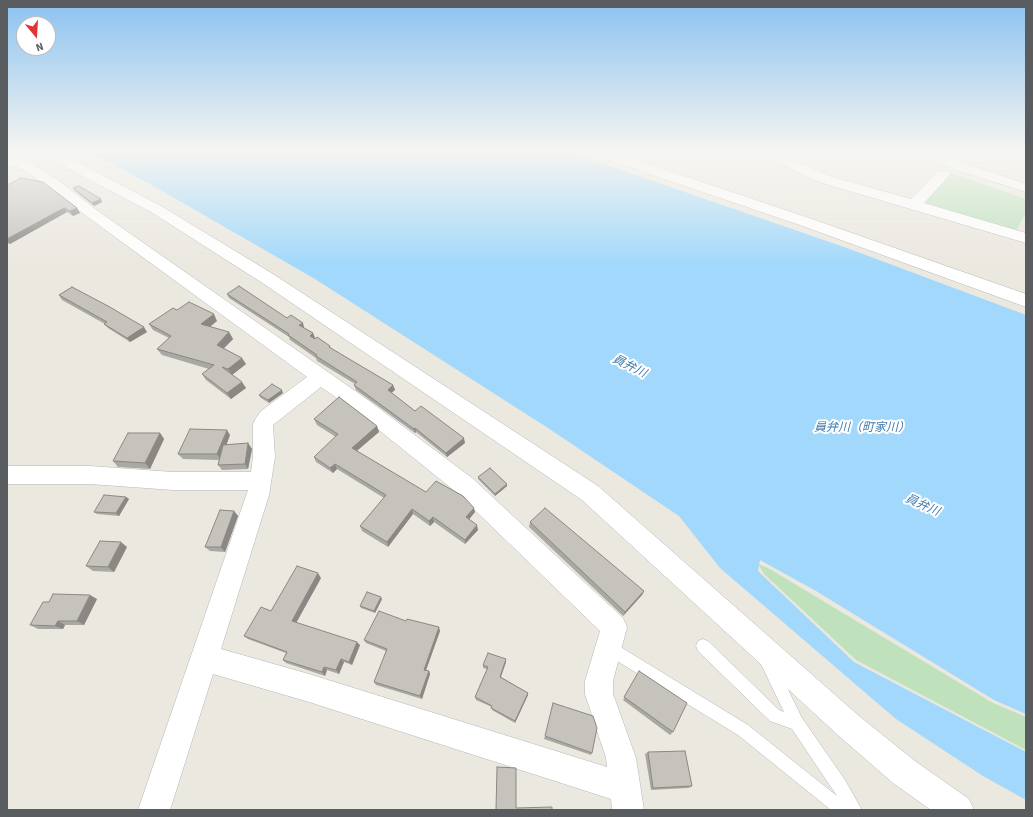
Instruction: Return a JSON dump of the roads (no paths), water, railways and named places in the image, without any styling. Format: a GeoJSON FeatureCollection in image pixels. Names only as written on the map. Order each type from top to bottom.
{"type":"FeatureCollection","features":[{"type":"Feature","properties":{"kind":"street"},"geometry":{"type":"LineString","coordinates":[[63,190],[90,212],[361,405],[464,485],[614,627],[599,681],[599,694],[621,758],[626,799],[316,690],[204,658]]}},
{"type":"Feature","properties":{"kind":"street"},"geometry":{"type":"LineString","coordinates":[[120,190],[156,209],[260,274],[590,493],[849,726],[904,772],[958,810]]}},
{"type":"Feature","properties":{"kind":"street"},"geometry":{"type":"LineString","coordinates":[[712,190],[803,221],[1026,301]]}},
{"type":"Feature","properties":{"kind":"street"},"geometry":{"type":"LineString","coordinates":[[863,190],[1026,238]]}},
{"type":"Feature","properties":{"kind":"street"},"geometry":{"type":"LineString","coordinates":[[914,205],[928,190]]}},
{"type":"Feature","properties":{"kind":"street"},"geometry":{"type":"LineString","coordinates":[[154,810],[258,496],[264,457],[263,424],[268,417],[320,377]]}},
{"type":"Feature","properties":{"kind":"street"},"geometry":{"type":"LineString","coordinates":[[7,475],[90,475],[173,481],[261,481]]}},
{"type":"Feature","properties":{"kind":"lane"},"geometry":{"type":"LineString","coordinates":[[703,646],[775,716],[797,723]]}},
{"type":"Feature","properties":{"kind":"lane"},"geometry":{"type":"LineString","coordinates":[[609,648],[744,730],[843,810]]}},
{"type":"Feature","properties":{"kind":"lane"},"geometry":{"type":"LineString","coordinates":[[764,650],[767,666],[797,723],[840,785],[854,810]]}},
{"type":"Feature","properties":{"kind":"water","name":"員弁川（町家川）"},"geometry":{"type":"Polygon","coordinates":[[[161,190],[679,190],[847,248],[1026,315],[1026,714],[994,700],[816,591],[760,560],[758,571],[854,662],[1026,752],[1026,800],[983,776],[896,719],[720,568],[679,516],[548,428],[315,279],[161,190]]]}},
{"type":"Feature","properties":{"kind":"water label","name":"員弁川"},"geometry":{"type":"Point","coordinates":[629,367]}},
{"type":"Feature","properties":{"kind":"water label","name":"員弁川"},"geometry":{"type":"Point","coordinates":[922,506]}}]}
